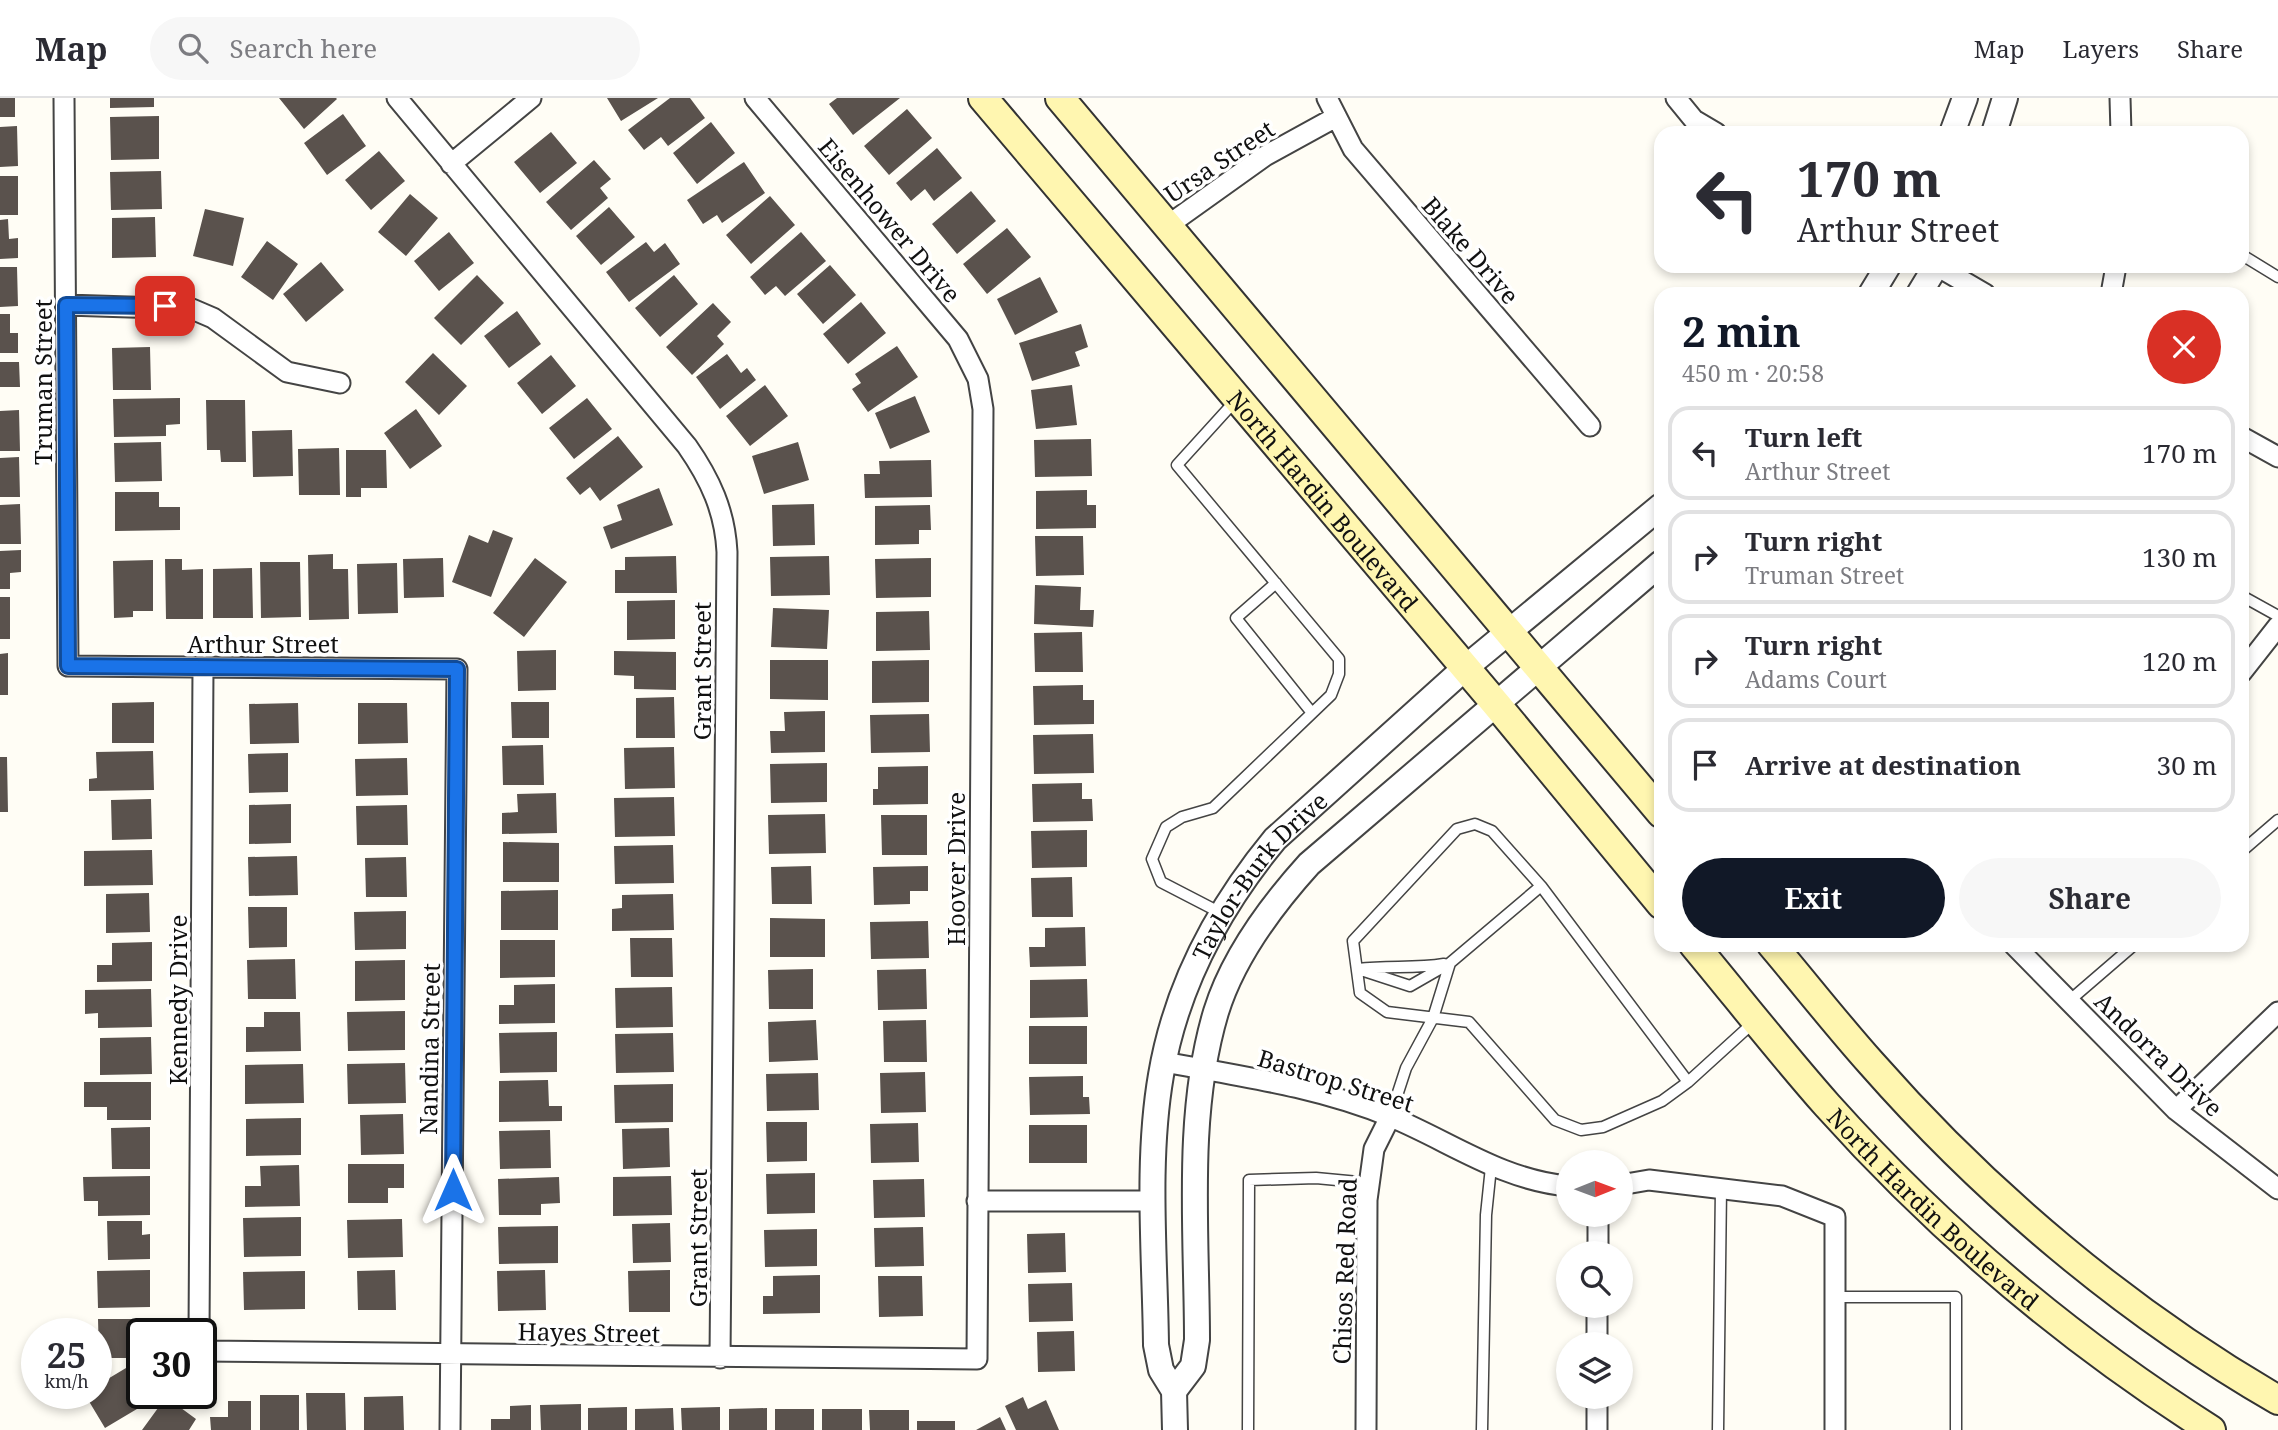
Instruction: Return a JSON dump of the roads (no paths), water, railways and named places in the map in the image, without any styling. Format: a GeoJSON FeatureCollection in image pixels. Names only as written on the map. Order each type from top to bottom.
{"type":"FeatureCollection","features":[{"type":"Feature","properties":{"kind":"main road","name":"North Hardin Boulevard"},"geometry":{"type":"LineString","coordinates":[[983,98],[1496,704],[1654,896]]}},
{"type":"Feature","properties":{"kind":"main road"},"geometry":{"type":"LineString","coordinates":[[1060,98],[1654,805]]}},
{"type":"Feature","properties":{"kind":"main road","name":"North Hardin Boulevard"},"geometry":{"type":"LineString","coordinates":[[1700,952],[1857,1137],[1977,1254],[2074,1335],[2211,1430]]}},
{"type":"Feature","properties":{"kind":"main road"},"geometry":{"type":"LineString","coordinates":[[1778,952],[1887,1081],[1973,1170],[2019,1211],[2152,1317],[2278,1400]]}},
{"type":"Feature","properties":{"kind":"street","name":"Truman Street"},"geometry":{"type":"LineString","coordinates":[[64,98],[68,666]]}},
{"type":"Feature","properties":{"kind":"street","name":"Grant Street"},"geometry":{"type":"LineString","coordinates":[[397,98],[687,446],[713,490],[724,521],[727,552],[720,1358]]}},
{"type":"Feature","properties":{"kind":"street"},"geometry":{"type":"LineString","coordinates":[[451,164],[531,98]]}},
{"type":"Feature","properties":{"kind":"street","name":"Eisenhower Drive"},"geometry":{"type":"LineString","coordinates":[[755,98],[958,339],[978,379]]}},
{"type":"Feature","properties":{"kind":"street","name":"Blake Drive"},"geometry":{"type":"LineString","coordinates":[[1327,98],[1353,149],[1590,426]]}},
{"type":"Feature","properties":{"kind":"street"},"geometry":{"type":"LineString","coordinates":[[1676,98],[1694,120],[1704,126]]}},
{"type":"Feature","properties":{"kind":"street"},"geometry":{"type":"LineString","coordinates":[[1955,126],[1965,98]]}},
{"type":"Feature","properties":{"kind":"street"},"geometry":{"type":"LineString","coordinates":[[1996,126],[2005,98]]}},
{"type":"Feature","properties":{"kind":"street"},"geometry":{"type":"LineString","coordinates":[[2120,98],[2121,126]]}},
{"type":"Feature","properties":{"kind":"street","name":"Ursa Street"},"geometry":{"type":"LineString","coordinates":[[1167,226],[1265,156],[1336,117]]}},
{"type":"Feature","properties":{"kind":"street"},"geometry":{"type":"LineString","coordinates":[[1948,273],[1973,287]]}},
{"type":"Feature","properties":{"kind":"street"},"geometry":{"type":"LineString","coordinates":[[66,305],[192,309],[213,318],[287,372],[340,383]]}},
{"type":"Feature","properties":{"kind":"street","name":"Hoover Drive"},"geometry":{"type":"LineString","coordinates":[[977,1359],[983,409],[978,379]]}},
{"type":"Feature","properties":{"kind":"street"},"geometry":{"type":"LineString","coordinates":[[2249,441],[2278,457]]}},
{"type":"Feature","properties":{"kind":"street","name":"Taylor-Burk Drive"},"geometry":{"type":"LineString","coordinates":[[1175,1430],[1174,1391],[1161,1370],[1156,1345],[1156,1123],[1164,1062],[1173,1021],[1200,951],[1221,913],[1275,839],[1465,668],[1654,512]]}},
{"type":"Feature","properties":{"kind":"street","name":"Taylor-Burk Drive"},"geometry":{"type":"LineString","coordinates":[[1174,1391],[1193,1366],[1197,1340],[1198,1107],[1203,1069],[1217,1009],[1239,963],[1276,901],[1309,864],[1654,568]]}},
{"type":"Feature","properties":{"kind":"street"},"geometry":{"type":"LineString","coordinates":[[2249,663],[2278,626]]}},
{"type":"Feature","properties":{"kind":"street","name":"Arthur Street"},"geometry":{"type":"LineString","coordinates":[[68,666],[457,669]]}},
{"type":"Feature","properties":{"kind":"street","name":"Kennedy Drive"},"geometry":{"type":"LineString","coordinates":[[199,1318],[203,668]]}},
{"type":"Feature","properties":{"kind":"street","name":"Nandina Street"},"geometry":{"type":"LineString","coordinates":[[450,1430],[457,669]]}},
{"type":"Feature","properties":{"kind":"street","name":"Andorra Drive"},"geometry":{"type":"LineString","coordinates":[[2021,952],[2176,1110],[2278,1189]]}},
{"type":"Feature","properties":{"kind":"street"},"geometry":{"type":"LineString","coordinates":[[2176,1110],[2278,1012]]}},
{"type":"Feature","properties":{"kind":"street","name":"Bastrop Street"},"geometry":{"type":"LineString","coordinates":[[1164,1062],[1273,1082],[1390,1117],[1492,1167],[1542,1184],[1556,1185]]}},
{"type":"Feature","properties":{"kind":"street","name":"Chisos Red Road"},"geometry":{"type":"LineString","coordinates":[[1366,1430],[1369,1183],[1374,1149],[1390,1117]]}},
{"type":"Feature","properties":{"kind":"street"},"geometry":{"type":"LineString","coordinates":[[1633,1183],[1649,1181],[1721,1187],[1782,1196],[1835,1217],[1835,1430]]}},
{"type":"Feature","properties":{"kind":"street"},"geometry":{"type":"LineString","coordinates":[[977,1201],[1154,1200]]}},
{"type":"Feature","properties":{"kind":"street","name":"Hayes Street"},"geometry":{"type":"LineString","coordinates":[[217,1351],[977,1359]]}},
{"type":"Feature","properties":{"kind":"street"},"geometry":{"type":"LineString","coordinates":[[1597,1409],[1597,1430]]}},
{"type":"Feature","properties":{"kind":"lane"},"geometry":{"type":"LineString","coordinates":[[2249,259],[2278,277]]}},
{"type":"Feature","properties":{"kind":"lane"},"geometry":{"type":"LineString","coordinates":[[1221,913],[1161,882],[1152,859],[1166,827],[1182,817],[1213,808],[1331,695],[1339,674],[1339,659],[1177,465],[1237,399]]}},
{"type":"Feature","properties":{"kind":"lane"},"geometry":{"type":"LineString","coordinates":[[1276,583],[1236,618],[1312,713]]}},
{"type":"Feature","properties":{"kind":"lane"},"geometry":{"type":"LineString","coordinates":[[2249,600],[2278,616]]}},
{"type":"Feature","properties":{"kind":"lane"},"geometry":{"type":"LineString","coordinates":[[2249,845],[2278,820]]}},
{"type":"Feature","properties":{"kind":"lane"},"geometry":{"type":"LineString","coordinates":[[1688,1082],[1541,886],[1492,831],[1475,824],[1457,829],[1353,942],[1360,993],[1387,1012],[1469,1023],[1555,1120],[1581,1130],[1602,1127],[1662,1101],[1688,1082],[1756,1020]]}},
{"type":"Feature","properties":{"kind":"lane"},"geometry":{"type":"LineString","coordinates":[[1358,969],[1410,986],[1450,963],[1541,886]]}},
{"type":"Feature","properties":{"kind":"lane"},"geometry":{"type":"LineString","coordinates":[[2069,1001],[2126,952]]}},
{"type":"Feature","properties":{"kind":"lane"},"geometry":{"type":"LineString","coordinates":[[1358,969],[1392,965],[1413,969],[1450,963]]}},
{"type":"Feature","properties":{"kind":"lane"},"geometry":{"type":"LineString","coordinates":[[1390,1117],[1406,1068],[1433,1018],[1450,963]]}},
{"type":"Feature","properties":{"kind":"lane"},"geometry":{"type":"LineString","coordinates":[[1482,1430],[1486,1214],[1492,1167]]}},
{"type":"Feature","properties":{"kind":"lane"},"geometry":{"type":"LineString","coordinates":[[1248,1430],[1249,1180],[1316,1178],[1369,1183]]}},
{"type":"Feature","properties":{"kind":"lane"},"geometry":{"type":"LineString","coordinates":[[1718,1430],[1721,1187]]}},
{"type":"Feature","properties":{"kind":"lane"},"geometry":{"type":"LineString","coordinates":[[1835,1297],[1956,1297],[1956,1430]]}}]}
